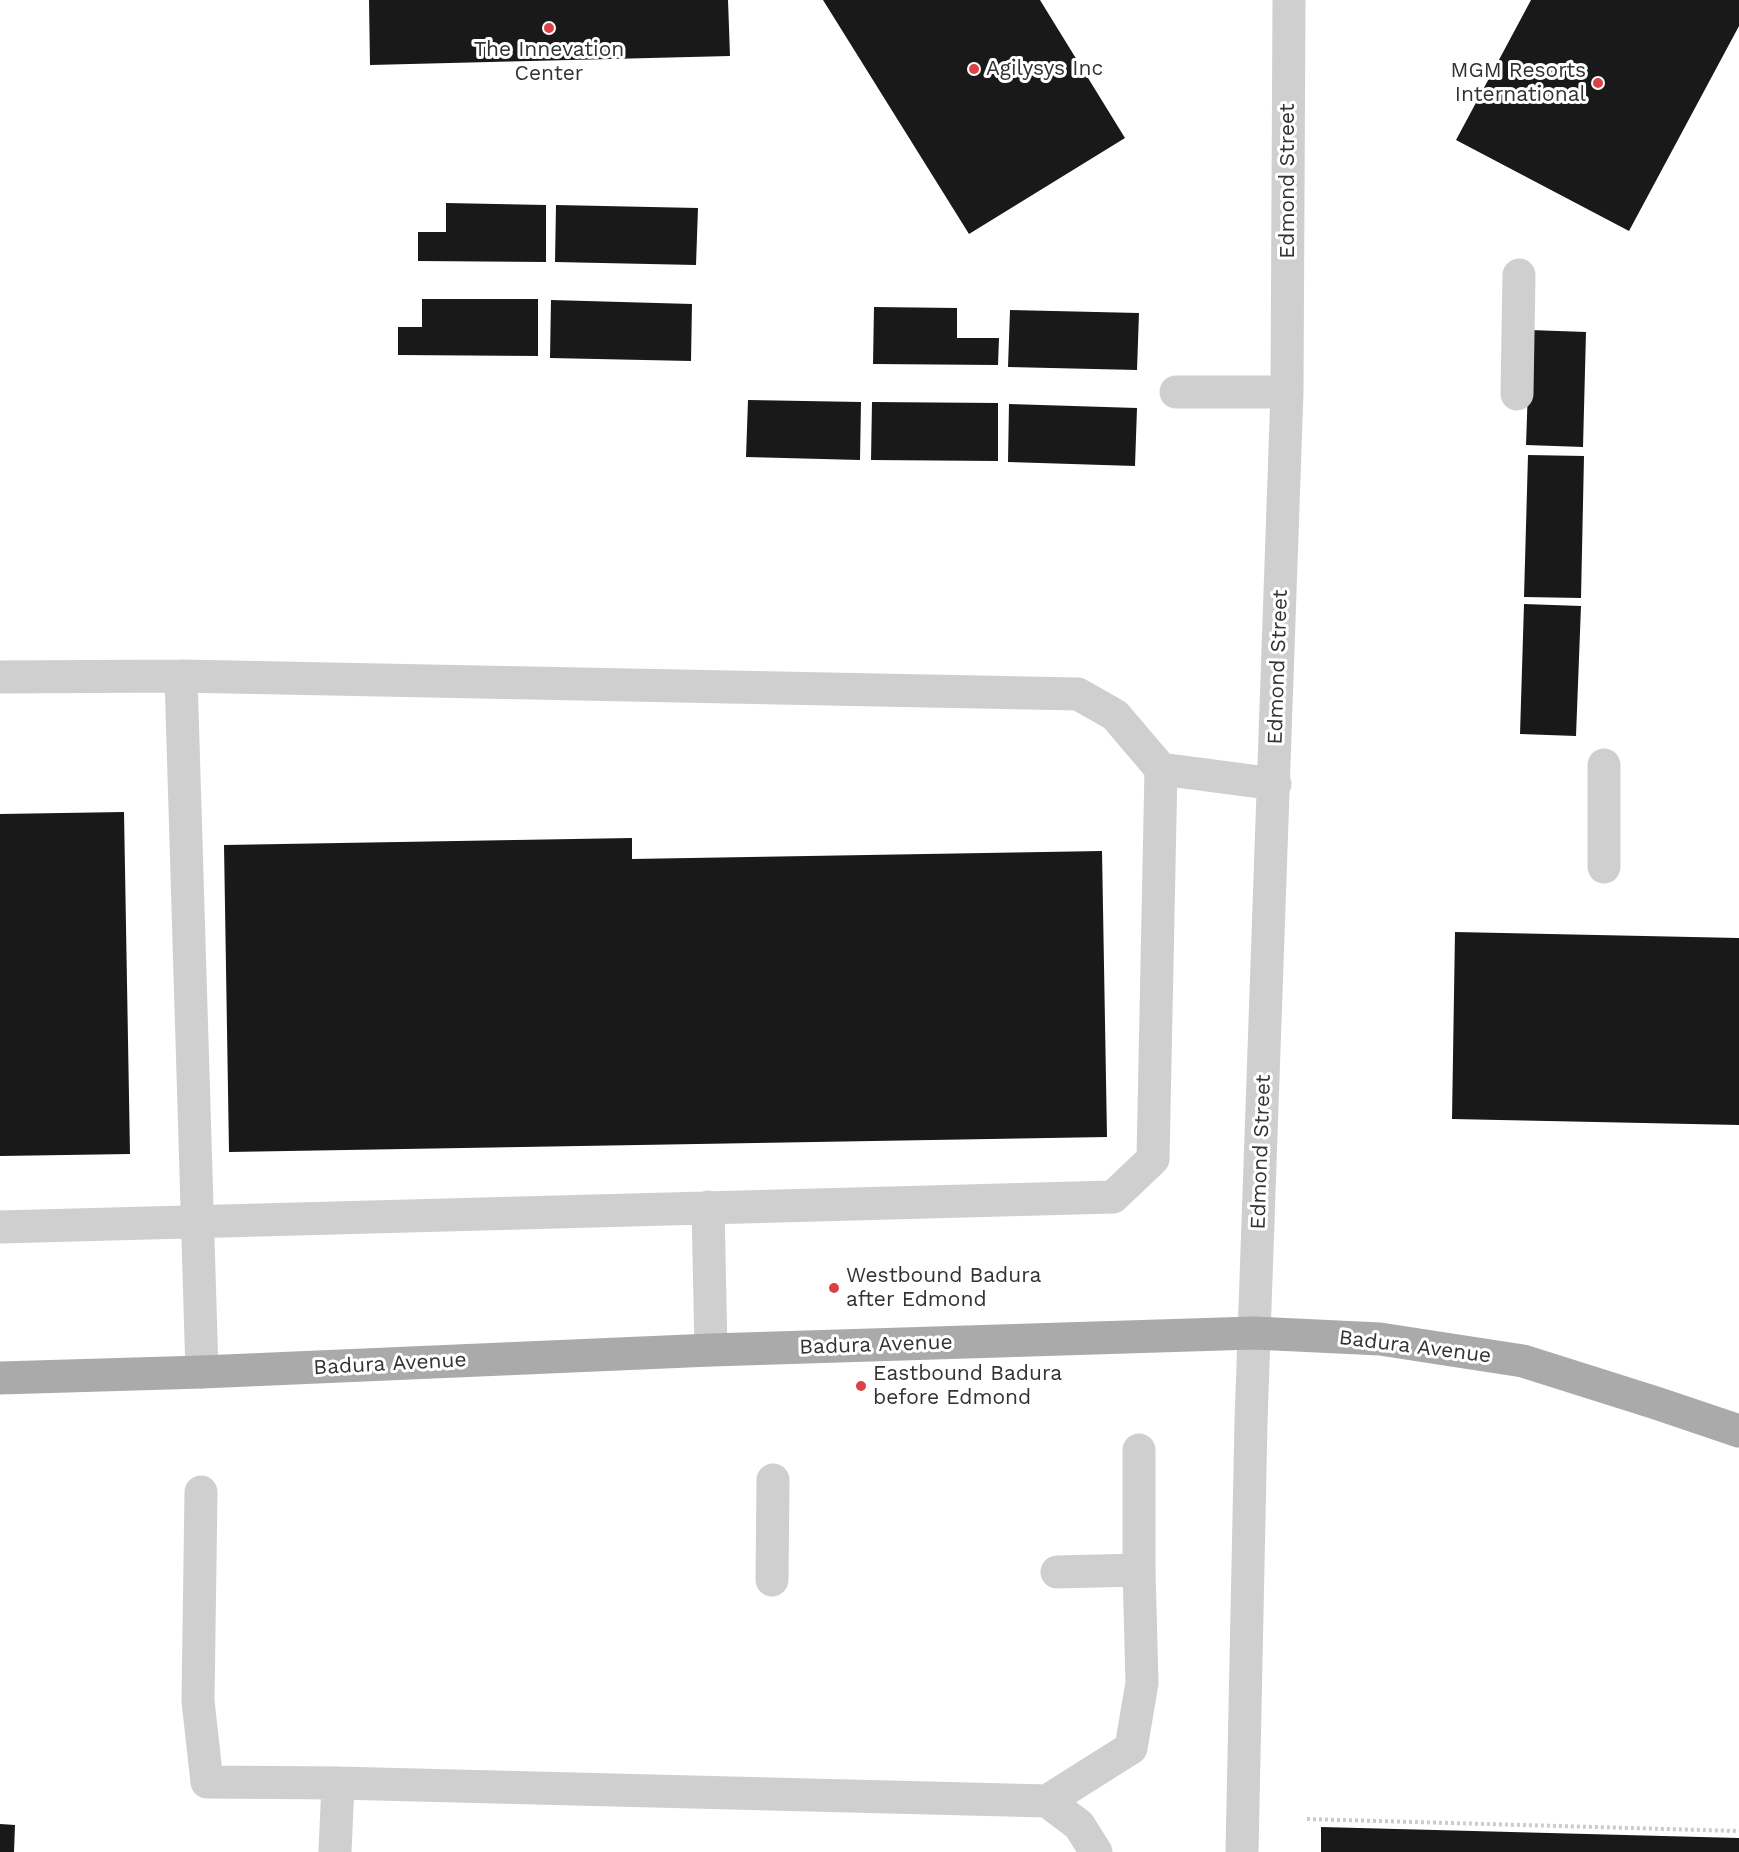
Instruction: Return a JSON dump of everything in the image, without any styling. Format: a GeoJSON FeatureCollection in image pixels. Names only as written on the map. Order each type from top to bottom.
{"type":"FeatureCollection","features":[{"type":"Feature","properties":{"kind":"main road","name":"Badura Avenue"},"geometry":{"type":"LineString","coordinates":[[0,1378],[202,1372],[711,1350],[1254,1333],[1380,1339],[1523,1361],[1739,1431]]}},
{"type":"Feature","properties":{"kind":"street","name":"Edmond Street"},"geometry":{"type":"LineString","coordinates":[[1242,1852],[1254,1333],[1287,392],[1289,0]]}},
{"type":"Feature","properties":{"kind":"street"},"geometry":{"type":"LineString","coordinates":[[1517,393],[1519,275]]}},
{"type":"Feature","properties":{"kind":"street"},"geometry":{"type":"LineString","coordinates":[[1176,392],[1287,392]]}},
{"type":"Feature","properties":{"kind":"street"},"geometry":{"type":"LineString","coordinates":[[0,677],[181,676],[1078,694],[1115,715],[1161,769],[1153,1159],[1113,1197],[0,1227]]}},
{"type":"Feature","properties":{"kind":"street"},"geometry":{"type":"LineString","coordinates":[[181,676],[202,1372]]}},
{"type":"Feature","properties":{"kind":"street"},"geometry":{"type":"LineString","coordinates":[[1604,765],[1604,867]]}},
{"type":"Feature","properties":{"kind":"street"},"geometry":{"type":"LineString","coordinates":[[1161,769],[1275,784]]}},
{"type":"Feature","properties":{"kind":"street"},"geometry":{"type":"LineString","coordinates":[[708,1207],[711,1350]]}},
{"type":"Feature","properties":{"kind":"street"},"geometry":{"type":"LineString","coordinates":[[201,1492],[198,1701],[207,1782],[338,1783],[1047,1801],[1131,1748],[1142,1683],[1139,1450]]}},
{"type":"Feature","properties":{"kind":"street"},"geometry":{"type":"LineString","coordinates":[[772,1480],[772,1580]]}},
{"type":"Feature","properties":{"kind":"street"},"geometry":{"type":"LineString","coordinates":[[1057,1572],[1139,1570]]}},
{"type":"Feature","properties":{"kind":"street"},"geometry":{"type":"LineString","coordinates":[[335,1852],[338,1783]]}},
{"type":"Feature","properties":{"kind":"street"},"geometry":{"type":"LineString","coordinates":[[1047,1801],[1079,1826],[1096,1852]]}},
{"type":"Feature","properties":{"kind":"path"},"geometry":{"type":"LineString","coordinates":[[1307,1818],[1739,1831]]}},
{"type":"Feature","properties":{"kind":"building","name":"The Innevation Center"},"geometry":{"type":"Polygon","coordinates":[[[369,0],[728,0],[730,56],[370,65],[369,0]]]}},
{"type":"Feature","properties":{"kind":"building","name":"Agilysys Inc"},"geometry":{"type":"Polygon","coordinates":[[[823,0],[1040,0],[1125,138],[969,234],[823,0]]]}},
{"type":"Feature","properties":{"kind":"building","name":"MGM Resorts International"},"geometry":{"type":"Polygon","coordinates":[[[1531,0],[1739,0],[1739,26],[1629,231],[1456,140],[1531,0]]]}},
{"type":"Feature","properties":{"kind":"building"},"geometry":{"type":"Polygon","coordinates":[[[446,203],[546,205],[546,262],[418,261],[418,232],[446,232],[446,203]]]}},
{"type":"Feature","properties":{"kind":"building"},"geometry":{"type":"Polygon","coordinates":[[[556,205],[698,208],[696,265],[555,262],[556,205]]]}},
{"type":"Feature","properties":{"kind":"building"},"geometry":{"type":"Polygon","coordinates":[[[422,299],[538,299],[538,356],[398,355],[398,327],[422,327],[422,299]]]}},
{"type":"Feature","properties":{"kind":"building"},"geometry":{"type":"Polygon","coordinates":[[[551,300],[692,304],[691,361],[550,358],[551,300]]]}},
{"type":"Feature","properties":{"kind":"building"},"geometry":{"type":"Polygon","coordinates":[[[874,307],[957,308],[957,338],[999,338],[998,365],[873,364],[874,307]]]}},
{"type":"Feature","properties":{"kind":"building"},"geometry":{"type":"Polygon","coordinates":[[[1010,310],[1139,313],[1137,370],[1008,367],[1010,310]]]}},
{"type":"Feature","properties":{"kind":"building"},"geometry":{"type":"Polygon","coordinates":[[[1530,330],[1586,332],[1583,447],[1526,445],[1530,330]]]}},
{"type":"Feature","properties":{"kind":"building"},"geometry":{"type":"Polygon","coordinates":[[[748,400],[861,402],[860,460],[746,457],[748,400]]]}},
{"type":"Feature","properties":{"kind":"building"},"geometry":{"type":"Polygon","coordinates":[[[872,402],[998,403],[998,461],[871,460],[872,402]]]}},
{"type":"Feature","properties":{"kind":"building"},"geometry":{"type":"Polygon","coordinates":[[[1009,404],[1137,408],[1135,466],[1008,462],[1009,404]]]}},
{"type":"Feature","properties":{"kind":"building"},"geometry":{"type":"Polygon","coordinates":[[[1528,455],[1584,456],[1581,598],[1524,597],[1528,455]]]}},
{"type":"Feature","properties":{"kind":"building"},"geometry":{"type":"Polygon","coordinates":[[[1524,604],[1581,606],[1576,736],[1520,734],[1524,604]]]}},
{"type":"Feature","properties":{"kind":"building"},"geometry":{"type":"Polygon","coordinates":[[[124,812],[130,1154],[0,1156],[0,814],[124,812]]]}},
{"type":"Feature","properties":{"kind":"building"},"geometry":{"type":"Polygon","coordinates":[[[632,838],[632,859],[1102,851],[1107,1137],[229,1152],[224,845],[632,838]]]}},
{"type":"Feature","properties":{"kind":"building"},"geometry":{"type":"Polygon","coordinates":[[[1455,932],[1739,938],[1739,1125],[1452,1119],[1455,932]]]}},
{"type":"Feature","properties":{"kind":"building"},"geometry":{"type":"Polygon","coordinates":[[[0,1824],[15,1825],[14,1852],[0,1852],[0,1824]]]}},
{"type":"Feature","properties":{"kind":"building"},"geometry":{"type":"Polygon","coordinates":[[[1321,1827],[1739,1838],[1739,1852],[1321,1852],[1321,1827]]]}},
{"type":"Feature","properties":{"kind":"place","name":"The Innevation Center"},"geometry":{"type":"Point","coordinates":[549,28]}},
{"type":"Feature","properties":{"kind":"place","name":"Agilysys Inc"},"geometry":{"type":"Point","coordinates":[974,69]}},
{"type":"Feature","properties":{"kind":"place","name":"MGM Resorts International"},"geometry":{"type":"Point","coordinates":[1598,83]}},
{"type":"Feature","properties":{"kind":"place","name":"Westbound Badura after Edmond"},"geometry":{"type":"Point","coordinates":[834,1288]}},
{"type":"Feature","properties":{"kind":"place","name":"Eastbound Badura before Edmond"},"geometry":{"type":"Point","coordinates":[861,1386]}}]}
